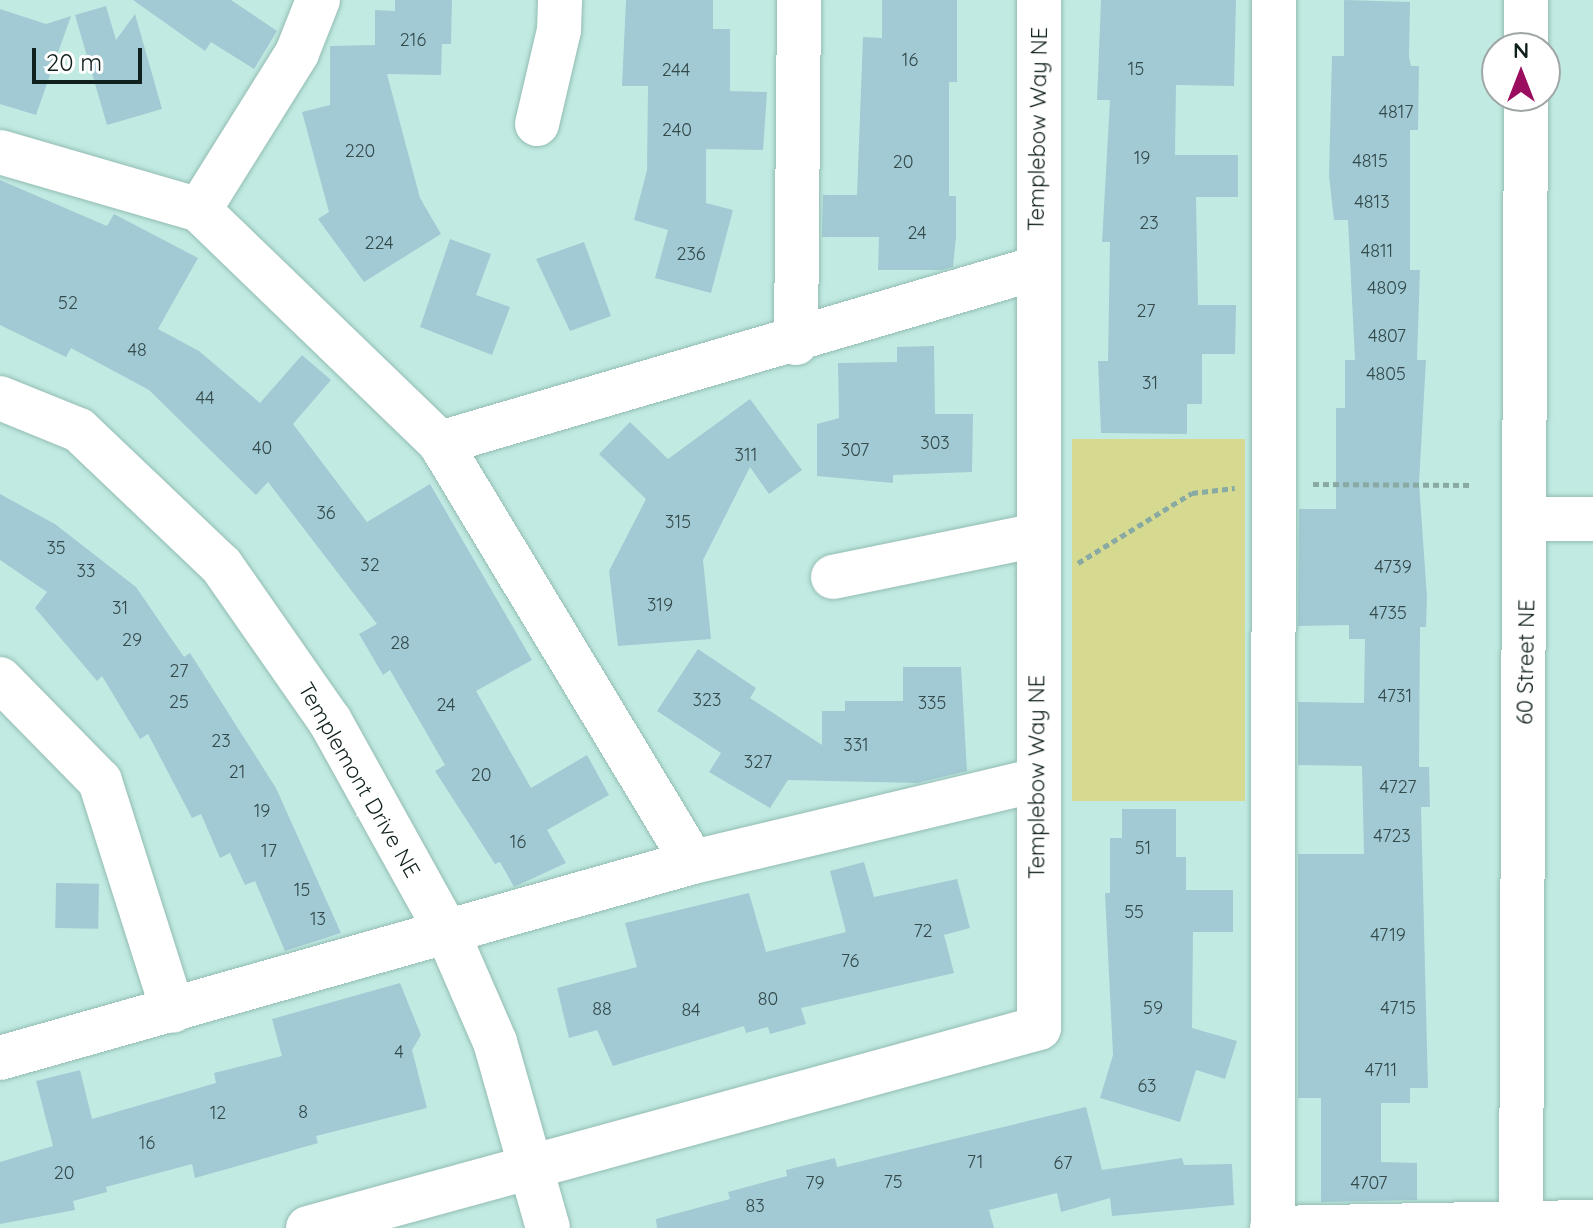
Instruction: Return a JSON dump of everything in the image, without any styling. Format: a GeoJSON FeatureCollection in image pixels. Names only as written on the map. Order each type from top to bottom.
{"type":"FeatureCollection","features":[{"type":"Feature","properties":{"kind":"street"},"geometry":{"type":"LineString","coordinates":[[199,210],[297,53],[318,0]]}},
{"type":"Feature","properties":{"kind":"street"},"geometry":{"type":"LineString","coordinates":[[537,124],[560,0]]}},
{"type":"Feature","properties":{"kind":"street"},"geometry":{"type":"LineString","coordinates":[[796,343],[799,0]]}},
{"type":"Feature","properties":{"kind":"street","name":"Templebow Way NE"},"geometry":{"type":"LineString","coordinates":[[533,1170],[1039,1028],[1036,780],[1039,0]]}},
{"type":"Feature","properties":{"kind":"street"},"geometry":{"type":"LineString","coordinates":[[1274,0],[1272,1228],[1520,1226],[1593,1222]]}},
{"type":"Feature","properties":{"kind":"street"},"geometry":{"type":"LineString","coordinates":[[1526,0],[1526,32]]}},
{"type":"Feature","properties":{"kind":"street","name":"60 Street NE"},"geometry":{"type":"LineString","coordinates":[[1520,1226],[1528,519],[1526,112]]}},
{"type":"Feature","properties":{"kind":"street"},"geometry":{"type":"LineString","coordinates":[[0,152],[199,210],[440,443],[693,862]]}},
{"type":"Feature","properties":{"kind":"street"},"geometry":{"type":"LineString","coordinates":[[440,443],[796,343],[1037,268]]}},
{"type":"Feature","properties":{"kind":"street","name":"Templemont Drive NE"},"geometry":{"type":"LineString","coordinates":[[0,398],[79,430],[221,565],[330,721],[448,934],[495,1042],[548,1228]]}},
{"type":"Feature","properties":{"kind":"street"},"geometry":{"type":"LineString","coordinates":[[1528,519],[1593,519]]}},
{"type":"Feature","properties":{"kind":"street"},"geometry":{"type":"LineString","coordinates":[[833,577],[1037,535]]}},
{"type":"Feature","properties":{"kind":"street"},"geometry":{"type":"LineString","coordinates":[[0,679],[100,781],[173,1011]]}},
{"type":"Feature","properties":{"kind":"street"},"geometry":{"type":"LineString","coordinates":[[0,1058],[448,934],[693,862],[1036,780]]}},
{"type":"Feature","properties":{"kind":"street"},"geometry":{"type":"LineString","coordinates":[[308,1228],[533,1170]]}},
{"type":"Feature","properties":{"kind":"green space"},"geometry":{"type":"Polygon","coordinates":[[[1072,439],[1245,439],[1245,801],[1072,801],[1072,439]]]}},
{"type":"Feature","properties":{"kind":"building"},"geometry":{"type":"Polygon","coordinates":[[[133,0],[231,0],[277,31],[254,69],[211,42],[205,51],[133,0]]]}},
{"type":"Feature","properties":{"kind":"building"},"geometry":{"type":"Polygon","coordinates":[[[395,0],[452,0],[451,44],[442,44],[441,75],[387,74],[420,198],[441,234],[364,282],[318,219],[329,212],[302,112],[330,105],[330,46],[375,45],[375,10],[395,11],[395,0]]]}},
{"type":"Feature","properties":{"kind":"building"},"geometry":{"type":"Polygon","coordinates":[[[626,0],[713,0],[713,29],[730,29],[730,91],[767,92],[763,150],[706,149],[706,203],[733,210],[711,293],[655,278],[668,230],[634,220],[647,170],[648,86],[622,86],[626,0]]]}},
{"type":"Feature","properties":{"kind":"building"},"geometry":{"type":"Polygon","coordinates":[[[882,0],[957,0],[957,82],[949,82],[949,196],[956,196],[956,237],[953,267],[942,270],[878,270],[879,237],[822,237],[823,195],[857,195],[863,37],[882,38],[882,0]]]}},
{"type":"Feature","properties":{"kind":"building"},"geometry":{"type":"Polygon","coordinates":[[[1101,0],[1236,0],[1234,86],[1176,85],[1175,155],[1238,155],[1238,197],[1196,197],[1198,305],[1236,305],[1235,354],[1202,354],[1202,404],[1187,404],[1187,434],[1101,433],[1098,361],[1108,361],[1110,242],[1102,242],[1110,100],[1097,100],[1101,0]]]}},
{"type":"Feature","properties":{"kind":"building"},"geometry":{"type":"Polygon","coordinates":[[[1344,0],[1410,2],[1409,57],[1411,66],[1419,66],[1418,130],[1410,130],[1410,270],[1420,270],[1417,360],[1426,360],[1419,483],[1427,597],[1426,627],[1420,627],[1419,767],[1429,767],[1430,807],[1421,807],[1428,1088],[1410,1088],[1410,1103],[1381,1103],[1381,1162],[1417,1163],[1417,1200],[1321,1202],[1321,1098],[1298,1098],[1298,854],[1364,854],[1362,766],[1298,765],[1298,702],[1364,703],[1365,639],[1349,639],[1349,625],[1298,626],[1299,509],[1336,509],[1336,408],[1345,408],[1345,360],[1355,360],[1348,220],[1334,220],[1329,176],[1332,56],[1344,56],[1344,0]]]}},
{"type":"Feature","properties":{"kind":"building"},"geometry":{"type":"Polygon","coordinates":[[[106,6],[116,40],[135,14],[162,109],[107,125],[75,15],[106,6]]]}},
{"type":"Feature","properties":{"kind":"building"},"geometry":{"type":"Polygon","coordinates":[[[0,9],[46,24],[71,16],[36,115],[0,104],[0,9]]]}},
{"type":"Feature","properties":{"kind":"building"},"geometry":{"type":"Polygon","coordinates":[[[0,180],[107,226],[114,214],[198,258],[158,329],[199,351],[260,403],[302,355],[331,380],[293,424],[367,522],[430,484],[532,660],[476,691],[531,788],[587,755],[609,795],[547,830],[566,863],[514,887],[500,862],[495,864],[435,771],[445,765],[390,670],[383,675],[359,634],[377,624],[268,482],[256,495],[149,390],[71,348],[66,357],[0,325],[0,180]]]}},
{"type":"Feature","properties":{"kind":"building"},"geometry":{"type":"Polygon","coordinates":[[[450,239],[491,254],[476,295],[510,307],[492,355],[420,327],[450,239]]]}},
{"type":"Feature","properties":{"kind":"building"},"geometry":{"type":"Polygon","coordinates":[[[584,242],[611,316],[570,331],[536,259],[584,242]]]}},
{"type":"Feature","properties":{"kind":"building"},"geometry":{"type":"Polygon","coordinates":[[[934,346],[935,414],[973,414],[972,472],[893,475],[893,483],[817,476],[817,424],[839,418],[838,363],[897,362],[897,347],[934,346]]]}},
{"type":"Feature","properties":{"kind":"building"},"geometry":{"type":"Polygon","coordinates":[[[750,399],[802,470],[769,494],[750,467],[703,560],[711,639],[618,646],[609,571],[646,499],[599,454],[630,422],[668,459],[750,399]]]}},
{"type":"Feature","properties":{"kind":"building"},"geometry":{"type":"Polygon","coordinates":[[[0,494],[55,524],[136,587],[184,657],[190,653],[276,788],[341,933],[285,951],[255,881],[245,885],[230,853],[220,858],[201,814],[192,818],[148,734],[140,739],[102,676],[97,681],[35,608],[47,592],[0,560],[0,494]]]}},
{"type":"Feature","properties":{"kind":"building"},"geometry":{"type":"Polygon","coordinates":[[[698,649],[756,688],[750,698],[822,745],[822,711],[845,711],[845,701],[903,701],[903,667],[961,667],[967,771],[917,783],[788,780],[770,808],[709,772],[721,753],[657,711],[698,649]]]}},
{"type":"Feature","properties":{"kind":"building"},"geometry":{"type":"Polygon","coordinates":[[[1122,809],[1176,809],[1176,857],[1186,857],[1186,890],[1233,890],[1233,932],[1193,932],[1192,1028],[1237,1041],[1225,1079],[1196,1070],[1180,1122],[1100,1098],[1113,1055],[1105,893],[1110,893],[1110,838],[1122,838],[1122,809]]]}},
{"type":"Feature","properties":{"kind":"building"},"geometry":{"type":"Polygon","coordinates":[[[864,862],[874,897],[957,879],[970,928],[944,935],[954,973],[801,1008],[806,1024],[770,1034],[768,1027],[746,1033],[744,1026],[613,1066],[597,1030],[569,1038],[557,988],[637,967],[625,923],[749,893],[766,952],[846,932],[830,871],[864,862]]]}},
{"type":"Feature","properties":{"kind":"building"},"geometry":{"type":"Polygon","coordinates":[[[56,883],[99,884],[98,929],[55,928],[56,883]]]}},
{"type":"Feature","properties":{"kind":"building"},"geometry":{"type":"Polygon","coordinates":[[[400,983],[421,1035],[412,1050],[427,1108],[316,1136],[318,1143],[195,1178],[192,1164],[106,1187],[107,1192],[73,1201],[75,1210],[0,1224],[0,1162],[53,1146],[36,1081],[80,1070],[92,1119],[216,1083],[214,1073],[282,1056],[272,1019],[400,983]]]}},
{"type":"Feature","properties":{"kind":"building"},"geometry":{"type":"Polygon","coordinates":[[[1086,1107],[1102,1170],[1182,1158],[1184,1165],[1232,1164],[1234,1205],[1112,1216],[1110,1198],[1061,1212],[1057,1193],[989,1210],[994,1228],[657,1228],[656,1219],[730,1199],[728,1192],[787,1176],[786,1170],[835,1158],[837,1167],[1086,1107]]]}}]}
